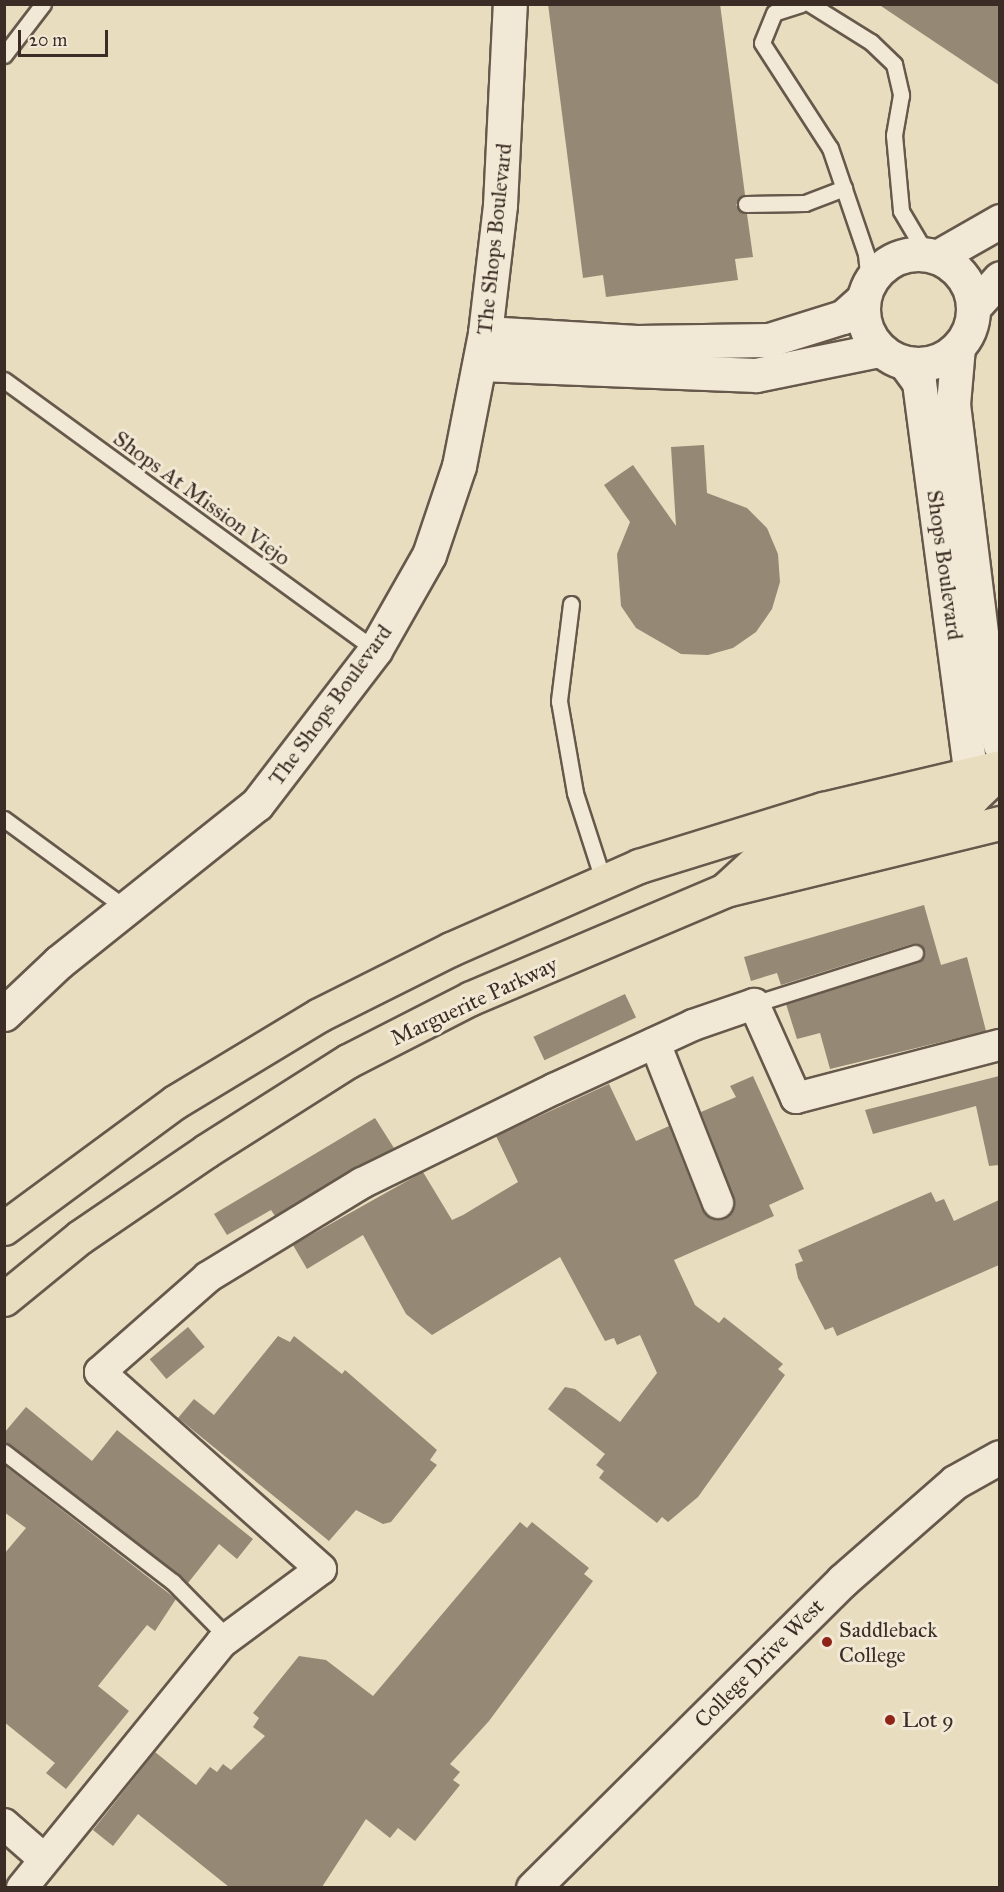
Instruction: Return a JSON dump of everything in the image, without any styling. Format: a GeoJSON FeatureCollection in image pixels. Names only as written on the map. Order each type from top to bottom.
{"type":"FeatureCollection","features":[{"type":"Feature","properties":{"kind":"main road"},"geometry":{"type":"LineString","coordinates":[[4,1228],[175,1102],[319,1015],[604,883],[823,809],[990,770]]}},
{"type":"Feature","properties":{"kind":"main road"},"geometry":{"type":"LineString","coordinates":[[725,890],[763,855],[972,798],[990,770]]}},
{"type":"Feature","properties":{"kind":"main road","name":"Marguerite Parkway"},"geometry":{"type":"LineString","coordinates":[[4,1299],[80,1237],[348,1061],[471,998],[725,890],[999,823]]}},
{"type":"Feature","properties":{"kind":"street","name":"The Shops Boulevard"},"geometry":{"type":"LineString","coordinates":[[4,1014],[127,909],[257,804],[375,650],[429,555],[448,507],[482,349],[500,205],[510,4]]}},
{"type":"Feature","properties":{"kind":"street"},"geometry":{"type":"LineString","coordinates":[[482,349],[637,342],[769,340],[843,317],[894,259],[932,256],[999,221]]}},
{"type":"Feature","properties":{"kind":"street"},"geometry":{"type":"LineString","coordinates":[[932,256],[957,270],[973,308]]}},
{"type":"Feature","properties":{"kind":"street","name":"Shops Boulevard"},"geometry":{"type":"LineString","coordinates":[[999,278],[973,308],[958,347],[953,404],[989,698],[999,745]]}},
{"type":"Feature","properties":{"kind":"street","name":"Shops Boulevard"},"geometry":{"type":"LineString","coordinates":[[866,290],[867,332],[919,382],[990,770]]}},
{"type":"Feature","properties":{"kind":"street"},"geometry":{"type":"LineString","coordinates":[[482,349],[756,375],[892,356],[934,362],[958,347]]}},
{"type":"Feature","properties":{"kind":"street"},"geometry":{"type":"LineString","coordinates":[[22,1887],[228,1638],[321,1569],[100,1372],[208,1277],[362,1183],[655,1043],[754,1004],[796,1098],[999,1045]]}},
{"type":"Feature","properties":{"kind":"street"},"geometry":{"type":"LineString","coordinates":[[655,1043],[718,1203]]}},
{"type":"Feature","properties":{"kind":"street","name":"College Drive West"},"geometry":{"type":"LineString","coordinates":[[533,1887],[842,1581],[940,1493],[999,1457]]}},
{"type":"Feature","properties":{"kind":"street"},"geometry":{"type":"LineString","coordinates":[[4,1824],[44,1859]]}},
{"type":"Feature","properties":{"kind":"lane"},"geometry":{"type":"LineString","coordinates":[[4,55],[43,4]]}},
{"type":"Feature","properties":{"kind":"lane"},"geometry":{"type":"LineString","coordinates":[[801,4],[774,13],[762,43],[830,148],[844,188],[866,290]]}},
{"type":"Feature","properties":{"kind":"lane"},"geometry":{"type":"LineString","coordinates":[[810,4],[871,42],[894,64],[901,95],[894,135],[901,211],[932,256]]}},
{"type":"Feature","properties":{"kind":"lane"},"geometry":{"type":"LineString","coordinates":[[746,204],[805,202],[844,188]]}},
{"type":"Feature","properties":{"kind":"lane","name":"Shops At Mission Viejo"},"geometry":{"type":"LineString","coordinates":[[4,380],[375,650]]}},
{"type":"Feature","properties":{"kind":"lane"},"geometry":{"type":"LineString","coordinates":[[571,604],[559,701],[575,793],[604,883]]}},
{"type":"Feature","properties":{"kind":"lane"},"geometry":{"type":"LineString","coordinates":[[4,819],[127,909]]}},
{"type":"Feature","properties":{"kind":"lane"},"geometry":{"type":"LineString","coordinates":[[754,1004],[915,953]]}},
{"type":"Feature","properties":{"kind":"lane"},"geometry":{"type":"LineString","coordinates":[[4,1452],[173,1582],[228,1638]]}},
{"type":"Feature","properties":{"kind":"building"},"geometry":{"type":"Polygon","coordinates":[[[548,4],[720,4],[745,195],[736,205],[747,214],[753,257],[735,259],[738,280],[606,297],[603,275],[583,278],[548,4]]]}},
{"type":"Feature","properties":{"kind":"building"},"geometry":{"type":"Polygon","coordinates":[[[878,4],[999,4],[999,85],[878,4]]]}},
{"type":"Feature","properties":{"kind":"building"},"geometry":{"type":"Polygon","coordinates":[[[704,445],[707,493],[747,508],[767,528],[778,554],[780,582],[772,609],[756,632],[733,648],[708,655],[681,654],[636,628],[621,606],[617,554],[630,522],[604,485],[633,465],[676,526],[671,447],[704,445]]]}},
{"type":"Feature","properties":{"kind":"building"},"geometry":{"type":"Polygon","coordinates":[[[924,905],[941,965],[967,957],[986,1031],[830,1069],[820,1033],[797,1039],[786,1004],[918,962],[924,956],[922,946],[912,944],[781,985],[777,973],[751,981],[744,957],[924,905]]]}},
{"type":"Feature","properties":{"kind":"building"},"geometry":{"type":"Polygon","coordinates":[[[625,994],[636,1018],[544,1060],[533,1037],[625,994]]]}},
{"type":"Feature","properties":{"kind":"building"},"geometry":{"type":"Polygon","coordinates":[[[753,1076],[804,1189],[769,1205],[774,1216],[674,1260],[695,1305],[719,1323],[724,1317],[783,1364],[778,1369],[785,1375],[698,1497],[668,1522],[662,1517],[657,1523],[599,1478],[604,1471],[596,1465],[605,1454],[548,1409],[565,1387],[575,1389],[620,1422],[657,1373],[640,1335],[617,1345],[614,1338],[605,1341],[560,1257],[432,1335],[406,1314],[363,1235],[307,1269],[293,1245],[423,1172],[452,1220],[463,1215],[518,1182],[496,1136],[609,1084],[636,1141],[669,1126],[702,1210],[724,1219],[732,1213],[734,1197],[701,1112],[736,1097],[730,1086],[753,1076]]]}},
{"type":"Feature","properties":{"kind":"building"},"geometry":{"type":"Polygon","coordinates":[[[999,1076],[999,1165],[989,1166],[976,1106],[873,1134],[865,1110],[999,1076]]]}},
{"type":"Feature","properties":{"kind":"building"},"geometry":{"type":"Polygon","coordinates":[[[375,1118],[394,1148],[275,1216],[271,1210],[227,1235],[214,1214],[375,1118]]]}},
{"type":"Feature","properties":{"kind":"building"},"geometry":{"type":"Polygon","coordinates":[[[931,1192],[936,1202],[944,1199],[954,1221],[999,1200],[999,1265],[837,1336],[833,1327],[825,1330],[798,1278],[795,1264],[803,1261],[798,1250],[931,1192]]]}},
{"type":"Feature","properties":{"kind":"building"},"geometry":{"type":"Polygon","coordinates":[[[188,1327],[205,1347],[166,1379],[150,1359],[188,1327]]]}},
{"type":"Feature","properties":{"kind":"building"},"geometry":{"type":"Polygon","coordinates":[[[278,1336],[290,1342],[294,1336],[342,1374],[345,1370],[437,1450],[430,1460],[437,1465],[391,1522],[383,1524],[356,1510],[329,1541],[178,1418],[194,1399],[214,1415],[278,1336]]]}},
{"type":"Feature","properties":{"kind":"building"},"geometry":{"type":"Polygon","coordinates":[[[26,1407],[92,1461],[117,1430],[253,1539],[237,1559],[219,1544],[188,1583],[4,1442],[4,1433],[26,1407]]]}},
{"type":"Feature","properties":{"kind":"building"},"geometry":{"type":"Polygon","coordinates":[[[4,1465],[176,1599],[155,1631],[147,1625],[98,1686],[129,1711],[66,1789],[46,1773],[55,1763],[4,1722],[4,1554],[26,1528],[4,1512],[4,1465]]]}},
{"type":"Feature","properties":{"kind":"building"},"geometry":{"type":"Polygon","coordinates":[[[520,1522],[527,1528],[532,1522],[589,1568],[584,1574],[593,1581],[489,1721],[450,1764],[460,1772],[453,1780],[460,1785],[415,1841],[398,1828],[390,1838],[366,1819],[322,1887],[229,1887],[138,1814],[113,1846],[93,1830],[155,1752],[196,1785],[210,1767],[217,1772],[223,1764],[231,1770],[265,1736],[253,1727],[259,1718],[253,1713],[299,1656],[326,1660],[373,1696],[520,1522]]]}},
{"type":"Feature","properties":{"kind":"place","name":"Saddleback College"},"geometry":{"type":"Point","coordinates":[827,1642]}},
{"type":"Feature","properties":{"kind":"place","name":"Lot 9"},"geometry":{"type":"Point","coordinates":[890,1720]}}]}
